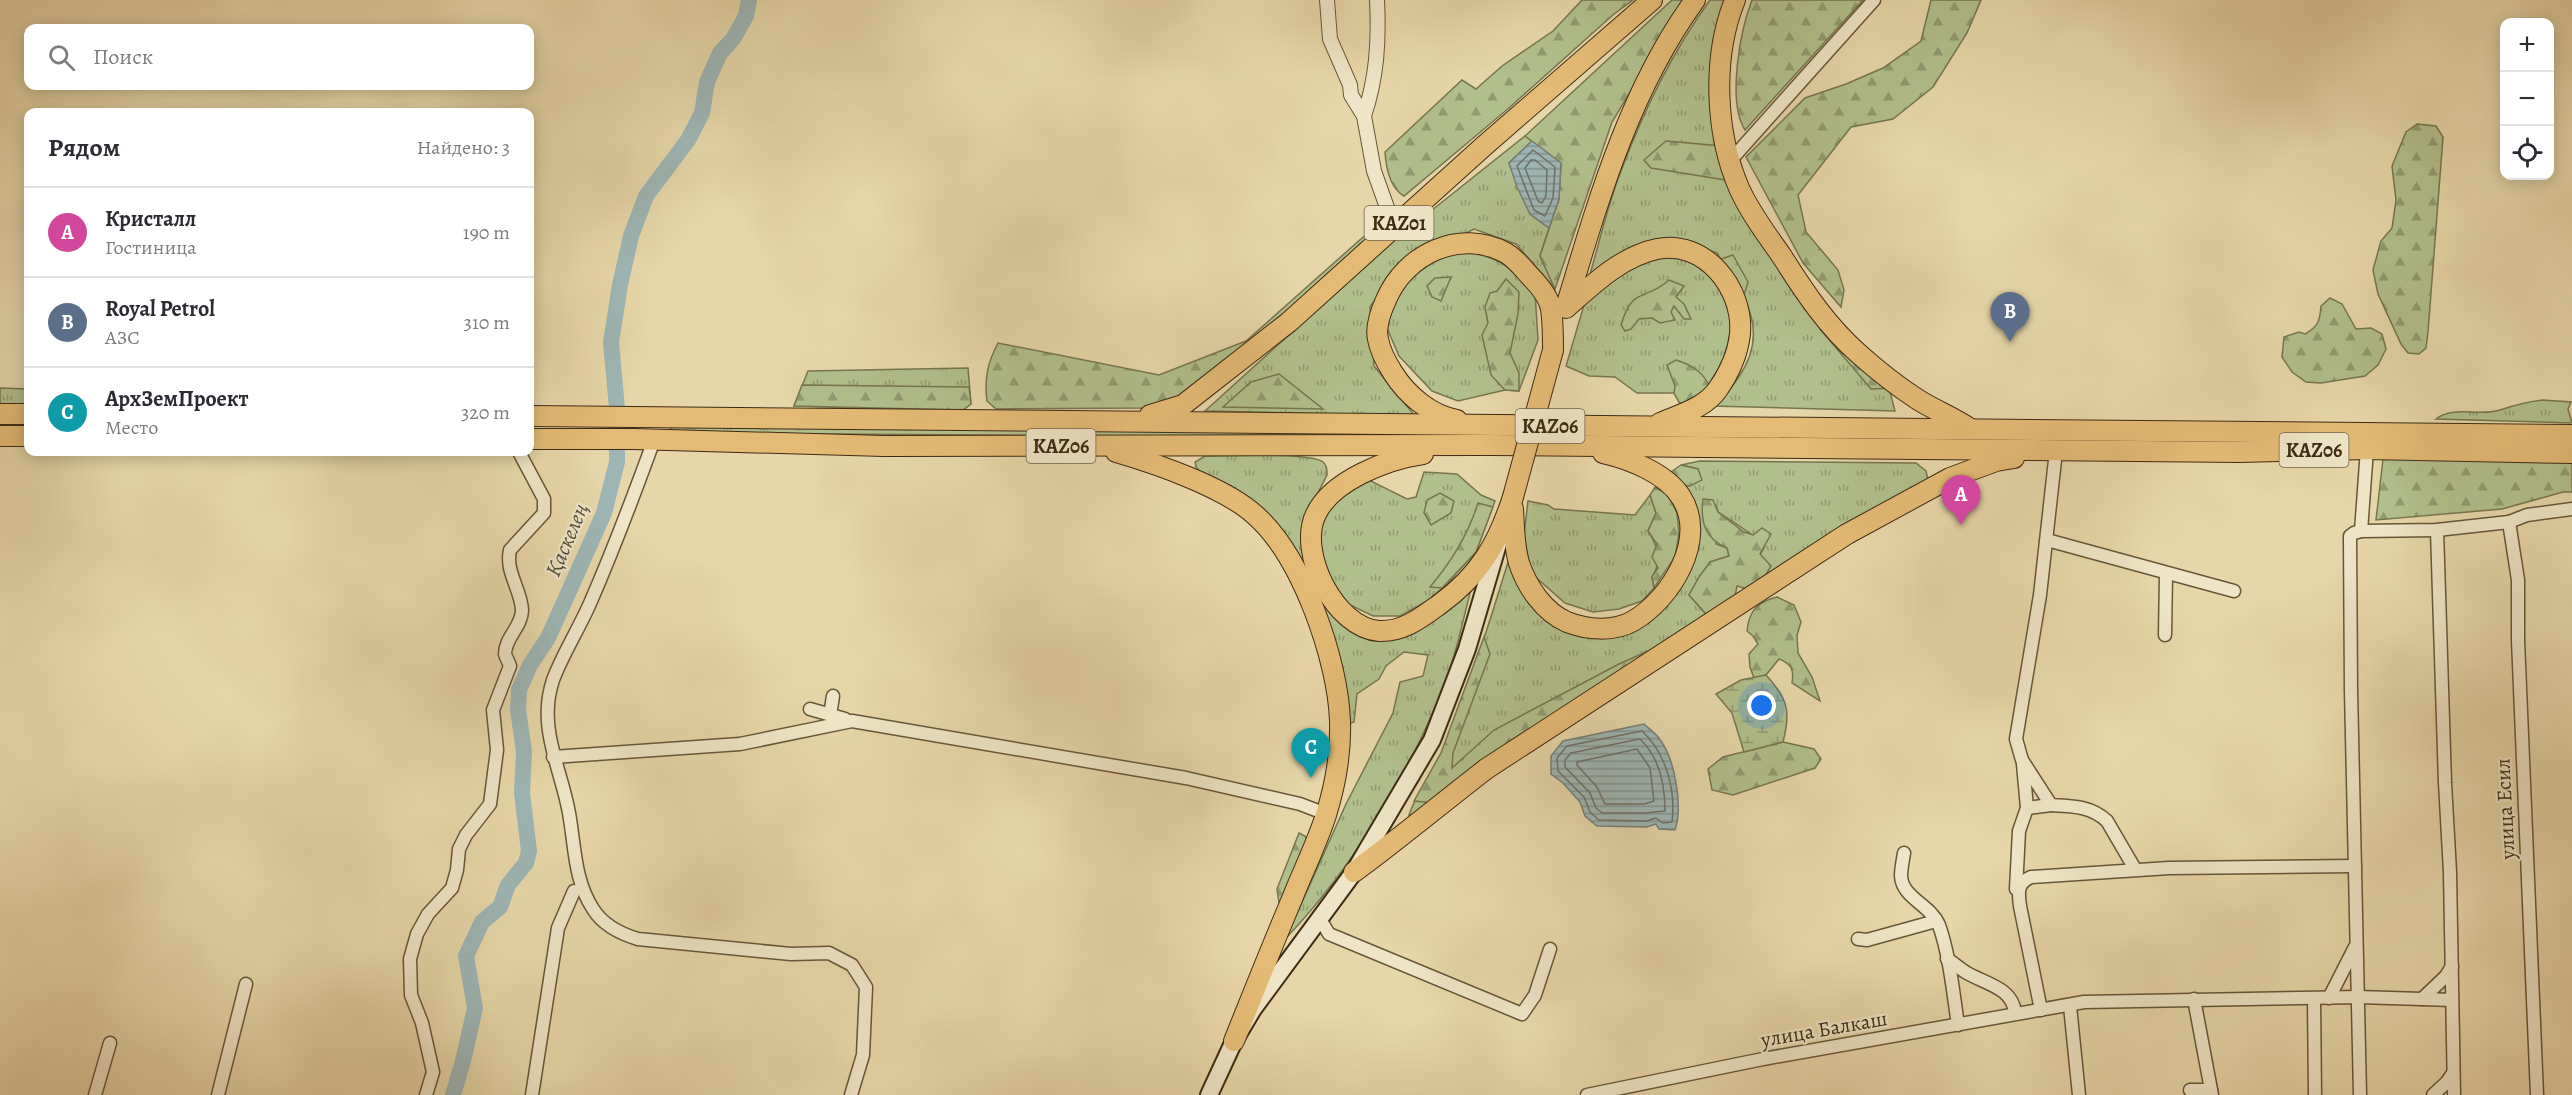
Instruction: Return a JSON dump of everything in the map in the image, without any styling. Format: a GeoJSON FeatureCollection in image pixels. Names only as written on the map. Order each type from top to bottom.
{"type":"FeatureCollection","features":[{"type":"Feature","properties":{"kind":"highway","name":"KАZ01"},"geometry":{"type":"LineString","coordinates":[[1130,420],[1184,405],[1289,322],[1652,0]]}},
{"type":"Feature","properties":{"kind":"highway"},"geometry":{"type":"LineString","coordinates":[[1491,435],[1405,456],[1369,469],[1338,488],[1322,503],[1310,530],[1311,546],[1322,582],[1335,603],[1349,619],[1365,628],[1379,631],[1399,629],[1415,622],[1452,595],[1477,572],[1502,532],[1592,220],[1631,115],[1657,59],[1695,0]]}},
{"type":"Feature","properties":{"kind":"highway"},"geometry":{"type":"LineString","coordinates":[[1735,0],[1723,48],[1719,84],[1723,125],[1730,161],[1739,189],[1806,294],[1838,333],[1859,354],[1918,400],[1969,428]]}},
{"type":"Feature","properties":{"kind":"highway"},"geometry":{"type":"LineString","coordinates":[[1491,435],[1427,408],[1402,388],[1384,359],[1377,338],[1381,312],[1390,289],[1404,269],[1437,248],[1461,243],[1486,246],[1504,252],[1516,260],[1545,295],[1551,308],[1553,350]]}},
{"type":"Feature","properties":{"kind":"highway"},"geometry":{"type":"LineString","coordinates":[[1566,308],[1596,281],[1636,256],[1656,249],[1673,247],[1688,250],[1716,266],[1726,281],[1738,311],[1740,333],[1735,355],[1718,390],[1703,404],[1652,427]]}},
{"type":"Feature","properties":{"kind":"highway"},"geometry":{"type":"LineString","coordinates":[[0,414],[24,414]]}},
{"type":"Feature","properties":{"kind":"highway","name":"KАZ06"},"geometry":{"type":"LineString","coordinates":[[534,416],[1130,420],[1491,435],[1571,446],[2157,452],[2367,449],[2572,453]]}},
{"type":"Feature","properties":{"kind":"highway","name":"KАZ06"},"geometry":{"type":"LineString","coordinates":[[534,439],[633,439],[884,446],[1066,446],[1491,435],[1652,427],[2572,435]]}},
{"type":"Feature","properties":{"kind":"highway"},"geometry":{"type":"LineString","coordinates":[[2157,452],[2160,431]]}},
{"type":"Feature","properties":{"kind":"highway"},"geometry":{"type":"LineString","coordinates":[[0,436],[24,436]]}},
{"type":"Feature","properties":{"kind":"highway"},"geometry":{"type":"LineString","coordinates":[[1066,446],[1114,451],[1229,497],[1256,516],[1275,538],[1295,568],[1333,666],[1340,721],[1337,762],[1326,814],[1233,1041]]}},
{"type":"Feature","properties":{"kind":"highway"},"geometry":{"type":"LineString","coordinates":[[1513,497],[1519,562],[1535,596],[1546,608],[1560,619],[1579,627],[1598,629],[1631,622],[1650,609],[1679,575],[1686,556],[1690,525],[1681,497],[1663,479],[1636,465],[1612,455],[1571,446]]}},
{"type":"Feature","properties":{"kind":"highway"},"geometry":{"type":"LineString","coordinates":[[1354,872],[1408,833],[1486,769],[1847,534],[1950,478],[1996,461],[2056,451]]}},
{"type":"Feature","properties":{"kind":"main road"},"geometry":{"type":"LineString","coordinates":[[1209,1095],[1233,1041],[1268,987],[1354,872],[1432,740],[1467,649],[1502,532]]}},
{"type":"Feature","properties":{"kind":"street"},"geometry":{"type":"LineString","coordinates":[[1327,0],[1330,39],[1350,85],[1351,95],[1364,116],[1374,171],[1394,227]]}},
{"type":"Feature","properties":{"kind":"street"},"geometry":{"type":"LineString","coordinates":[[1364,116],[1377,66],[1379,36],[1377,0]]}},
{"type":"Feature","properties":{"kind":"street"},"geometry":{"type":"LineString","coordinates":[[1730,161],[1874,0]]}},
{"type":"Feature","properties":{"kind":"street"},"geometry":{"type":"LineString","coordinates":[[654,440],[613,549],[553,680],[548,706],[548,730],[553,757],[569,811],[578,874],[586,897],[602,920],[623,934],[638,939],[791,954],[829,953],[852,965],[866,987],[863,1055],[851,1095]]}},
{"type":"Feature","properties":{"kind":"street"},"geometry":{"type":"LineString","coordinates":[[2361,531],[2367,449]]}},
{"type":"Feature","properties":{"kind":"street"},"geometry":{"type":"LineString","coordinates":[[2019,895],[2015,887],[2019,831],[2027,808],[2022,760],[2016,739],[2047,540],[2056,451]]}},
{"type":"Feature","properties":{"kind":"street"},"geometry":{"type":"LineString","coordinates":[[426,1095],[433,1072],[422,1023],[411,995],[410,958],[417,934],[428,914],[452,888],[459,849],[466,835],[490,804],[497,750],[493,710],[510,666],[505,656],[507,644],[519,625],[522,613],[520,597],[513,583],[508,557],[510,550],[544,513],[544,499],[521,456]]}},
{"type":"Feature","properties":{"kind":"street"},"geometry":{"type":"LineString","coordinates":[[2360,1095],[2350,690],[2350,536],[2361,531],[2437,530],[2510,522],[2527,515],[2572,509]]}},
{"type":"Feature","properties":{"kind":"street","name":"улица Есил"},"geometry":{"type":"LineString","coordinates":[[2510,522],[2518,580],[2522,764],[2537,1095]]}},
{"type":"Feature","properties":{"kind":"street"},"geometry":{"type":"LineString","coordinates":[[2437,530],[2450,872],[2454,1095]]}},
{"type":"Feature","properties":{"kind":"street"},"geometry":{"type":"LineString","coordinates":[[2047,540],[2234,591]]}},
{"type":"Feature","properties":{"kind":"street"},"geometry":{"type":"LineString","coordinates":[[2165,635],[2166,574]]}},
{"type":"Feature","properties":{"kind":"street"},"geometry":{"type":"LineString","coordinates":[[830,715],[832,696]]}},
{"type":"Feature","properties":{"kind":"street"},"geometry":{"type":"LineString","coordinates":[[810,709],[852,721],[1186,778],[1300,804],[1326,814]]}},
{"type":"Feature","properties":{"kind":"street"},"geometry":{"type":"LineString","coordinates":[[553,757],[740,744],[852,721]]}},
{"type":"Feature","properties":{"kind":"street"},"geometry":{"type":"LineString","coordinates":[[2022,760],[2051,805]]}},
{"type":"Feature","properties":{"kind":"street"},"geometry":{"type":"LineString","coordinates":[[2027,808],[2051,805],[2091,809],[2107,820],[2135,869]]}},
{"type":"Feature","properties":{"kind":"street"},"geometry":{"type":"LineString","coordinates":[[1904,853],[1901,877],[1908,893],[1928,907],[1936,921],[1947,959],[1958,1025]]}},
{"type":"Feature","properties":{"kind":"street"},"geometry":{"type":"LineString","coordinates":[[2017,876],[2031,877],[2135,869],[2355,866]]}},
{"type":"Feature","properties":{"kind":"street"},"geometry":{"type":"LineString","coordinates":[[2031,877],[2020,883],[2019,895],[2041,1010]]}},
{"type":"Feature","properties":{"kind":"street"},"geometry":{"type":"LineString","coordinates":[[532,1095],[558,928],[574,891]]}},
{"type":"Feature","properties":{"kind":"street"},"geometry":{"type":"LineString","coordinates":[[1320,919],[1329,934],[1522,1014],[1534,995],[1550,949]]}},
{"type":"Feature","properties":{"kind":"street"},"geometry":{"type":"LineString","coordinates":[[1858,939],[1867,940],[1936,921]]}},
{"type":"Feature","properties":{"kind":"street"},"geometry":{"type":"LineString","coordinates":[[2329,998],[2357,943]]}},
{"type":"Feature","properties":{"kind":"street"},"geometry":{"type":"LineString","coordinates":[[1947,959],[1966,973],[2003,991],[2014,1002],[2015,1013]]}},
{"type":"Feature","properties":{"kind":"street"},"geometry":{"type":"LineString","coordinates":[[2422,999],[2446,976],[2452,966]]}},
{"type":"Feature","properties":{"kind":"street"},"geometry":{"type":"LineString","coordinates":[[218,1095],[246,984]]}},
{"type":"Feature","properties":{"kind":"street","name":"улица Балкаш"},"geometry":{"type":"LineString","coordinates":[[1587,1095],[1763,1059],[2015,1013],[2096,1001],[2358,997],[2452,1000]]}},
{"type":"Feature","properties":{"kind":"street"},"geometry":{"type":"LineString","coordinates":[[2190,1090],[2212,1092],[2194,999]]}},
{"type":"Feature","properties":{"kind":"street"},"geometry":{"type":"LineString","coordinates":[[2314,999],[2315,1095]]}},
{"type":"Feature","properties":{"kind":"street"},"geometry":{"type":"LineString","coordinates":[[2070,1006],[2079,1095]]}},
{"type":"Feature","properties":{"kind":"street"},"geometry":{"type":"LineString","coordinates":[[94,1095],[110,1043]]}},
{"type":"Feature","properties":{"kind":"street"},"geometry":{"type":"LineString","coordinates":[[2433,1095],[2453,1073]]}},
{"type":"Feature","properties":{"kind":"green space"},"geometry":{"type":"Polygon","coordinates":[[[1582,0],[1633,0],[1404,196],[1399,192],[1390,177],[1385,152],[1462,80],[1476,89],[1502,66],[1553,31],[1582,0]]]}},
{"type":"Feature","properties":{"kind":"green space"},"geometry":{"type":"Polygon","coordinates":[[[1672,0],[1685,0],[1612,122],[1555,289],[1540,256],[1559,199],[1561,163],[1525,136],[1672,0]]]}},
{"type":"Feature","properties":{"kind":"green space"},"geometry":{"type":"Polygon","coordinates":[[[1710,0],[1729,0],[1716,39],[1732,181],[1889,388],[1895,411],[1713,406],[1738,378],[1748,361],[1753,344],[1750,313],[1736,283],[1717,253],[1673,239],[1588,281],[1611,198],[1639,127],[1671,61],[1710,0]]]}},
{"type":"Feature","properties":{"kind":"green space"},"geometry":{"type":"Polygon","coordinates":[[[1752,0],[1863,0],[1745,130],[1737,102],[1737,66],[1743,29],[1752,0]]]}},
{"type":"Feature","properties":{"kind":"green space"},"geometry":{"type":"Polygon","coordinates":[[[1931,0],[1981,0],[1967,33],[1933,87],[1893,119],[1851,127],[1798,195],[1806,232],[1838,270],[1844,290],[1841,307],[1803,263],[1746,157],[1805,98],[1883,68],[1921,41],[1931,0]]]}},
{"type":"Feature","properties":{"kind":"green space"},"geometry":{"type":"Polygon","coordinates":[[[2417,124],[2436,126],[2443,137],[2428,332],[2426,348],[2419,354],[2408,353],[2401,344],[2378,294],[2373,270],[2381,241],[2392,228],[2396,200],[2392,166],[2406,132],[2417,124]]]}},
{"type":"Feature","properties":{"kind":"green space"},"geometry":{"type":"Polygon","coordinates":[[[1525,136],[1532,141],[1509,163],[1530,214],[1549,228],[1540,256],[1555,289],[1516,244],[1474,229],[1397,268],[1370,307],[1374,366],[1415,416],[1205,411],[1387,246],[1525,136]]]}},
{"type":"Feature","properties":{"kind":"green space"},"geometry":{"type":"Polygon","coordinates":[[[1666,141],[1722,146],[1732,181],[1651,168],[1644,160],[1666,141]]]}},
{"type":"Feature","properties":{"kind":"green space"},"geometry":{"type":"Polygon","coordinates":[[[1380,222],[1375,238],[1184,397],[1146,408],[996,409],[987,401],[988,370],[998,343],[1159,375],[1246,341],[1380,222]]]}},
{"type":"Feature","properties":{"kind":"green space"},"geometry":{"type":"Polygon","coordinates":[[[1459,249],[1494,259],[1509,268],[1535,292],[1538,340],[1519,391],[1505,390],[1458,401],[1432,391],[1399,356],[1387,328],[1388,312],[1410,278],[1439,256],[1459,249]]]}},
{"type":"Feature","properties":{"kind":"green space"},"geometry":{"type":"Polygon","coordinates":[[[1688,255],[1720,283],[1732,311],[1731,351],[1710,387],[1679,402],[1674,393],[1637,393],[1615,377],[1589,376],[1566,366],[1584,305],[1605,280],[1653,257],[1688,255]]]}},
{"type":"Feature","properties":{"kind":"green space"},"geometry":{"type":"Polygon","coordinates":[[[1733,255],[1748,282],[1744,295],[1721,259],[1733,255]]]}},
{"type":"Feature","properties":{"kind":"green space"},"geometry":{"type":"Polygon","coordinates":[[[1451,277],[1441,301],[1432,297],[1427,286],[1435,278],[1451,277]]]}},
{"type":"Feature","properties":{"kind":"green space"},"geometry":{"type":"Polygon","coordinates":[[[1506,279],[1519,292],[1518,314],[1510,353],[1519,373],[1519,391],[1505,390],[1491,375],[1482,335],[1488,323],[1485,307],[1490,293],[1497,291],[1506,279]]]}},
{"type":"Feature","properties":{"kind":"green space"},"geometry":{"type":"Polygon","coordinates":[[[1669,280],[1684,286],[1676,297],[1684,304],[1691,319],[1684,319],[1674,306],[1671,312],[1675,320],[1660,323],[1652,318],[1639,319],[1631,329],[1625,331],[1621,325],[1630,304],[1669,280]]]}},
{"type":"Feature","properties":{"kind":"green space"},"geometry":{"type":"Polygon","coordinates":[[[2330,298],[2342,304],[2356,329],[2371,328],[2382,334],[2386,349],[2378,365],[2365,376],[2321,383],[2306,382],[2292,372],[2282,357],[2284,337],[2299,332],[2305,334],[2313,328],[2319,319],[2321,306],[2330,298]]]}},
{"type":"Feature","properties":{"kind":"green space"},"geometry":{"type":"Polygon","coordinates":[[[1821,321],[1889,388],[1871,389],[1820,329],[1821,321]]]}},
{"type":"Feature","properties":{"kind":"green space"},"geometry":{"type":"Polygon","coordinates":[[[1676,360],[1696,370],[1710,387],[1688,407],[1679,402],[1674,393],[1675,386],[1667,365],[1676,360]]]}},
{"type":"Feature","properties":{"kind":"green space"},"geometry":{"type":"Polygon","coordinates":[[[968,368],[971,404],[963,410],[794,406],[808,371],[968,368]]]}},
{"type":"Feature","properties":{"kind":"green space"},"geometry":{"type":"Polygon","coordinates":[[[1279,374],[1323,409],[1223,407],[1251,382],[1279,374]]]}},
{"type":"Feature","properties":{"kind":"green space"},"geometry":{"type":"Polygon","coordinates":[[[802,385],[969,387],[971,404],[963,410],[794,406],[802,385]]]}},
{"type":"Feature","properties":{"kind":"green space"},"geometry":{"type":"Polygon","coordinates":[[[0,388],[24,389],[24,405],[0,404],[0,388]]]}},
{"type":"Feature","properties":{"kind":"green space"},"geometry":{"type":"Polygon","coordinates":[[[2542,400],[2571,402],[2568,409],[2572,423],[2436,419],[2451,413],[2492,412],[2542,400]]]}},
{"type":"Feature","properties":{"kind":"green space"},"geometry":{"type":"Polygon","coordinates":[[[668,426],[2077,438],[2060,442],[676,433],[668,426]]]}},
{"type":"Feature","properties":{"kind":"green space"},"geometry":{"type":"Polygon","coordinates":[[[1205,456],[1302,457],[1324,463],[1327,475],[1306,516],[1305,543],[1369,635],[1472,586],[1449,672],[1415,751],[1356,851],[1334,882],[1286,938],[1346,804],[1393,713],[1400,682],[1423,676],[1428,655],[1404,652],[1386,666],[1379,679],[1357,694],[1354,722],[1348,724],[1292,546],[1250,498],[1219,485],[1202,474],[1195,462],[1205,456]]]}},
{"type":"Feature","properties":{"kind":"green space"},"geometry":{"type":"Polygon","coordinates":[[[2383,459],[2572,459],[2572,492],[2563,492],[2502,509],[2376,520],[2383,459]]]}},
{"type":"Feature","properties":{"kind":"green space"},"geometry":{"type":"Polygon","coordinates":[[[1700,461],[1916,463],[1926,471],[1928,480],[1761,583],[1760,555],[1765,546],[1718,512],[1716,505],[1716,544],[1727,548],[1729,556],[1710,562],[1689,595],[1706,614],[1507,743],[1436,803],[1417,814],[1409,815],[1439,758],[1452,727],[1478,656],[1509,559],[1537,611],[1607,633],[1689,567],[1682,485],[1698,469],[1681,465],[1700,461]]]}},
{"type":"Feature","properties":{"kind":"green space"},"geometry":{"type":"Polygon","coordinates":[[[1681,465],[1698,469],[1702,480],[1690,486],[1676,484],[1671,472],[1681,465]]]}},
{"type":"Feature","properties":{"kind":"green space"},"geometry":{"type":"Polygon","coordinates":[[[1424,472],[1457,474],[1481,495],[1495,501],[1476,552],[1446,585],[1427,601],[1400,616],[1373,616],[1348,604],[1324,570],[1319,531],[1331,505],[1367,479],[1407,499],[1416,497],[1424,472]]]}},
{"type":"Feature","properties":{"kind":"green space"},"geometry":{"type":"Polygon","coordinates":[[[1655,487],[1668,495],[1677,513],[1679,533],[1675,557],[1654,588],[1652,577],[1658,568],[1652,557],[1657,544],[1648,531],[1656,513],[1650,495],[1655,487]]]}},
{"type":"Feature","properties":{"kind":"green space"},"geometry":{"type":"Polygon","coordinates":[[[1440,493],[1454,501],[1451,513],[1431,525],[1424,513],[1427,500],[1440,493]]]}},
{"type":"Feature","properties":{"kind":"green space"},"geometry":{"type":"Polygon","coordinates":[[[1650,495],[1656,513],[1648,531],[1654,542],[1658,560],[1652,577],[1654,588],[1642,601],[1619,609],[1593,612],[1565,603],[1531,573],[1524,535],[1528,501],[1548,505],[1554,509],[1635,515],[1650,495]]]}},
{"type":"Feature","properties":{"kind":"green space"},"geometry":{"type":"Polygon","coordinates":[[[1703,499],[1713,500],[1718,512],[1744,532],[1753,535],[1762,528],[1771,534],[1760,554],[1771,566],[1761,583],[1750,590],[1737,586],[1734,602],[1706,614],[1689,595],[1710,562],[1729,556],[1727,548],[1714,540],[1706,529],[1702,515],[1703,499]]]}},
{"type":"Feature","properties":{"kind":"green space"},"geometry":{"type":"Polygon","coordinates":[[[1478,503],[1493,507],[1476,552],[1442,588],[1430,587],[1458,547],[1478,503]]]}},
{"type":"Feature","properties":{"kind":"green space"},"geometry":{"type":"Polygon","coordinates":[[[1777,597],[1794,605],[1801,622],[1797,635],[1798,653],[1812,677],[1820,701],[1792,683],[1791,668],[1779,659],[1766,675],[1754,678],[1749,654],[1758,644],[1747,631],[1750,618],[1755,608],[1777,597]]]}},
{"type":"Feature","properties":{"kind":"green space"},"geometry":{"type":"Polygon","coordinates":[[[1484,637],[1490,654],[1453,753],[1452,768],[1494,730],[1619,664],[1655,648],[1507,743],[1436,803],[1414,801],[1441,753],[1484,637]]]}},
{"type":"Feature","properties":{"kind":"green space"},"geometry":{"type":"Polygon","coordinates":[[[1766,675],[1779,691],[1786,706],[1787,722],[1783,742],[1744,752],[1732,713],[1716,694],[1741,680],[1766,675]]]}},
{"type":"Feature","properties":{"kind":"green space"},"geometry":{"type":"Polygon","coordinates":[[[1783,742],[1814,749],[1821,759],[1815,768],[1733,795],[1712,790],[1708,769],[1723,757],[1783,742]]]}},
{"type":"Feature","properties":{"kind":"green space"},"geometry":{"type":"Polygon","coordinates":[[[1299,833],[1307,839],[1282,904],[1279,903],[1277,889],[1299,833]]]}},
{"type":"Feature","properties":{"kind":"water"},"geometry":{"type":"Polygon","coordinates":[[[1532,141],[1561,163],[1559,199],[1549,228],[1530,214],[1509,163],[1532,141]]]}},
{"type":"Feature","properties":{"kind":"water"},"geometry":{"type":"Polygon","coordinates":[[[1644,724],[1661,741],[1674,772],[1678,797],[1675,830],[1659,829],[1656,824],[1647,827],[1597,826],[1585,816],[1580,802],[1563,783],[1551,774],[1551,756],[1563,741],[1644,724]]]}},
{"type":"Feature","properties":{"kind":"waterway","name":"Қаскелең"},"geometry":{"type":"LineString","coordinates":[[453,1095],[475,1008],[466,956],[482,922],[500,907],[508,885],[526,863],[529,851],[522,793],[524,751],[518,710],[519,690],[530,665],[548,638],[604,513],[617,462],[617,408],[611,342],[631,236],[646,196],[688,140],[702,113],[707,82],[720,53],[733,39],[746,16],[749,0]]}},
{"type":"Feature","properties":{"kind":"place","name":"Royal Petrol"},"geometry":{"type":"Point","coordinates":[2010,342]}},
{"type":"Feature","properties":{"kind":"place","name":"Кристалл"},"geometry":{"type":"Point","coordinates":[1961,525]}},
{"type":"Feature","properties":{"kind":"place","name":"АрхЗемПроект"},"geometry":{"type":"Point","coordinates":[1311,778]}}]}
